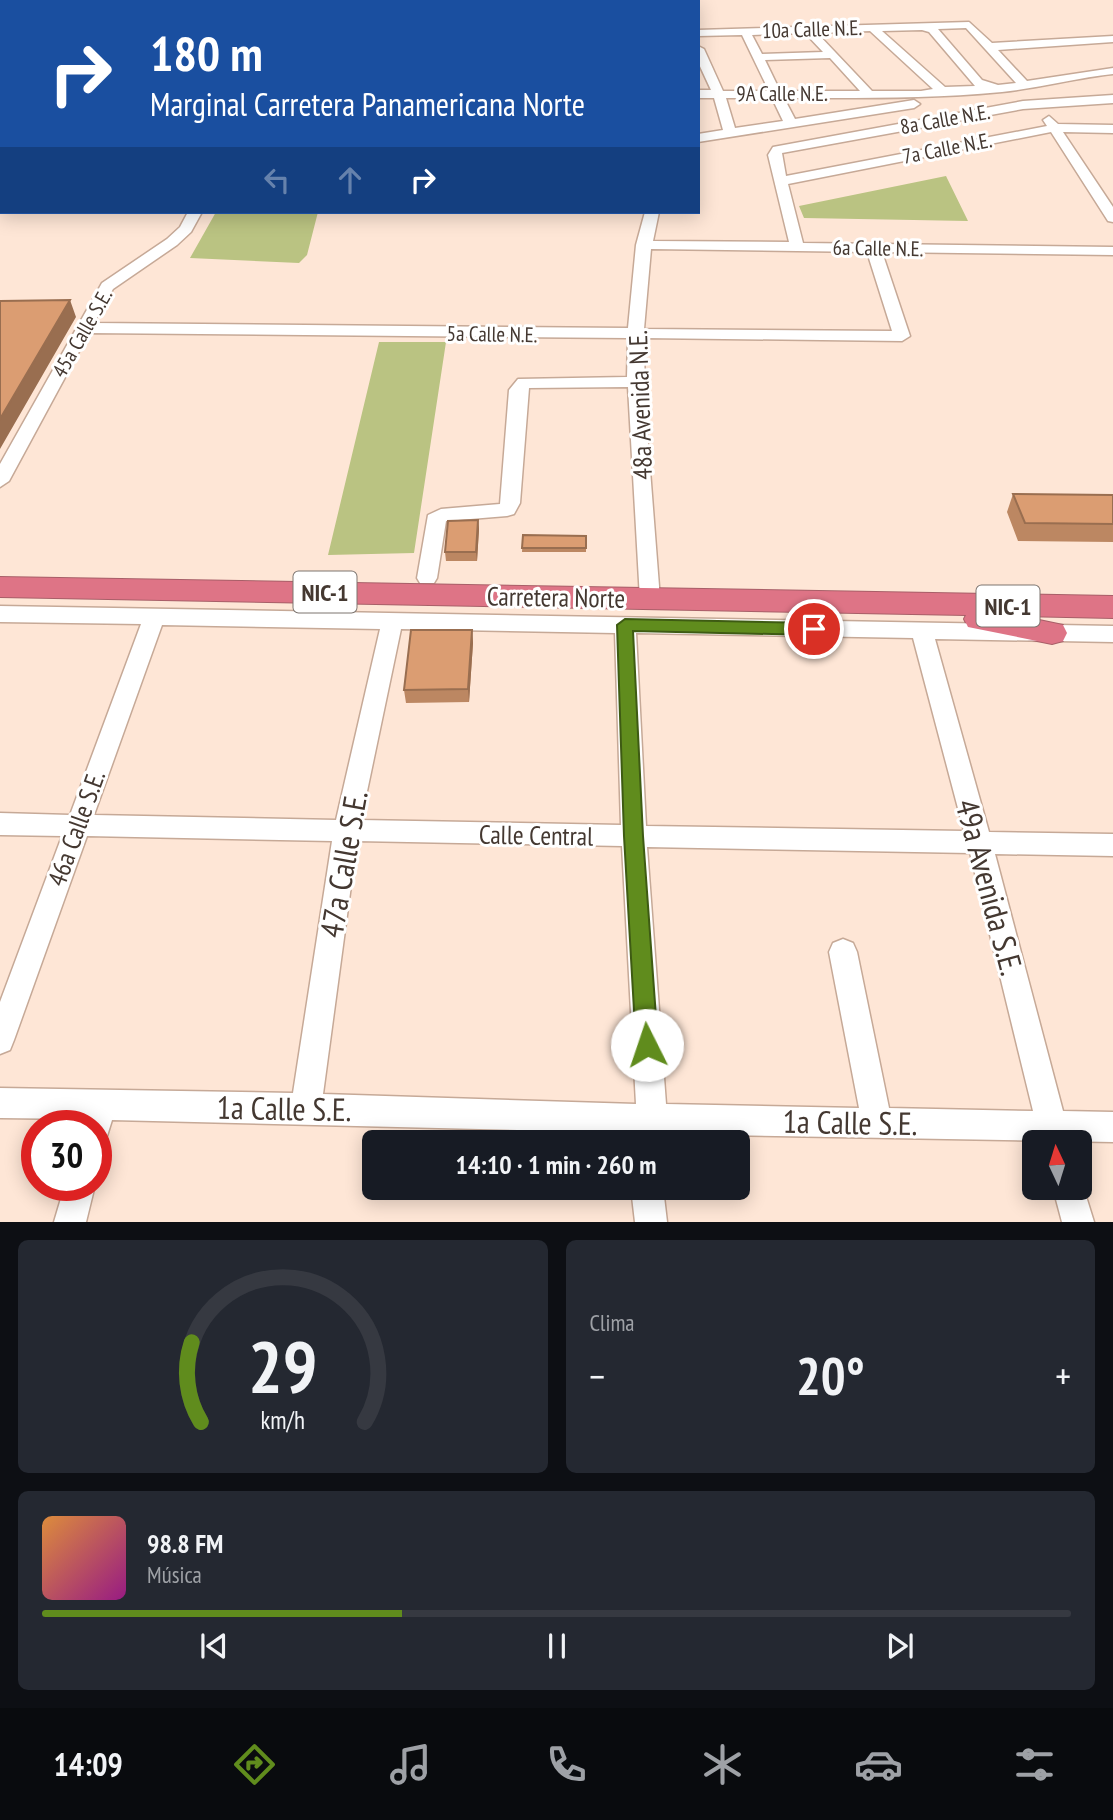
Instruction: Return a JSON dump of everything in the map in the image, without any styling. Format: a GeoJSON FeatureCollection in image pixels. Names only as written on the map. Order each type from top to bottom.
{"type":"FeatureCollection","features":[{"type":"Feature","properties":{"kind":"highway","name":"Carretera Norte"},"geometry":{"type":"LineString","coordinates":[[0,571],[428,578],[903,604],[1113,607]]}},
{"type":"Feature","properties":{"kind":"highway","name":"Carretera Norte"},"geometry":{"type":"LineString","coordinates":[[0,587],[1113,589]]}},
{"type":"Feature","properties":{"kind":"highway"},"geometry":{"type":"LineString","coordinates":[[903,604],[1052,633]]}},
{"type":"Feature","properties":{"kind":"street","name":"10a Calle N.E."},"geometry":{"type":"LineString","coordinates":[[700,33],[969,25],[989,47]]}},
{"type":"Feature","properties":{"kind":"street"},"geometry":{"type":"LineString","coordinates":[[872,27],[940,89]]}},
{"type":"Feature","properties":{"kind":"street"},"geometry":{"type":"LineString","coordinates":[[925,27],[933,30],[978,83],[1004,88],[1037,104],[1111,211]]}},
{"type":"Feature","properties":{"kind":"street"},"geometry":{"type":"LineString","coordinates":[[807,29],[830,55],[858,79],[867,93]]}},
{"type":"Feature","properties":{"kind":"street"},"geometry":{"type":"LineString","coordinates":[[745,31],[791,124]]}},
{"type":"Feature","properties":{"kind":"street"},"geometry":{"type":"LineString","coordinates":[[989,47],[1113,39]]}},
{"type":"Feature","properties":{"kind":"street"},"geometry":{"type":"LineString","coordinates":[[989,47],[1024,85]]}},
{"type":"Feature","properties":{"kind":"street"},"geometry":{"type":"LineString","coordinates":[[700,52],[719,80],[719,94],[730,134]]}},
{"type":"Feature","properties":{"kind":"street"},"geometry":{"type":"LineString","coordinates":[[759,57],[830,55]]}},
{"type":"Feature","properties":{"kind":"street","name":"9A Calle N.E."},"geometry":{"type":"LineString","coordinates":[[700,94],[921,95],[940,89],[1004,88],[1113,71]]}},
{"type":"Feature","properties":{"kind":"street"},"geometry":{"type":"LineString","coordinates":[[833,79],[858,79]]}},
{"type":"Feature","properties":{"kind":"street"},"geometry":{"type":"LineString","coordinates":[[700,80],[719,80]]}},
{"type":"Feature","properties":{"kind":"street"},"geometry":{"type":"LineString","coordinates":[[700,138],[917,103],[922,99],[921,95]]}},
{"type":"Feature","properties":{"kind":"street","name":"8a Calle N.E."},"geometry":{"type":"LineString","coordinates":[[781,181],[774,155],[778,150],[1037,104],[1113,99]]}},
{"type":"Feature","properties":{"kind":"street","name":"7a Calle N.E."},"geometry":{"type":"LineString","coordinates":[[781,181],[1055,128],[1113,129]]}},
{"type":"Feature","properties":{"kind":"street"},"geometry":{"type":"LineString","coordinates":[[781,181],[797,246]]}},
{"type":"Feature","properties":{"kind":"street","name":"45a Calle S.E."},"geometry":{"type":"LineString","coordinates":[[0,481],[107,286],[172,242],[186,229],[194,214]]}},
{"type":"Feature","properties":{"kind":"street","name":"48a Avenida N.E."},"geometry":{"type":"LineString","coordinates":[[650,590],[635,335],[643,244],[651,214]]}},
{"type":"Feature","properties":{"kind":"street","name":"6a Calle N.E."},"geometry":{"type":"LineString","coordinates":[[643,244],[1113,251]]}},
{"type":"Feature","properties":{"kind":"street","name":"5a Calle N.E."},"geometry":{"type":"LineString","coordinates":[[83,328],[902,336],[873,247]]}},
{"type":"Feature","properties":{"kind":"street"},"geometry":{"type":"LineString","coordinates":[[428,578],[435,520],[441,515],[507,510],[510,503],[518,390],[524,383],[638,382]]}},
{"type":"Feature","properties":{"kind":"street"},"geometry":{"type":"LineString","coordinates":[[0,614],[1113,634]]}},
{"type":"Feature","properties":{"kind":"street","name":"46a Calle S.E."},"geometry":{"type":"LineString","coordinates":[[0,1040],[154,618]]}},
{"type":"Feature","properties":{"kind":"street","name":"47a Calle S.E."},"geometry":{"type":"LineString","coordinates":[[306,1108],[346,831],[391,622]]}},
{"type":"Feature","properties":{"kind":"street"},"geometry":{"type":"LineString","coordinates":[[625,625],[651,1130]]}},
{"type":"Feature","properties":{"kind":"street","name":"49a Avenida S.E."},"geometry":{"type":"LineString","coordinates":[[922,631],[980,843],[1053,1130]]}},
{"type":"Feature","properties":{"kind":"street","name":"Calle Central"},"geometry":{"type":"LineString","coordinates":[[0,824],[1113,845]]}},
{"type":"Feature","properties":{"kind":"street"},"geometry":{"type":"LineString","coordinates":[[843,952],[877,1122]]}},
{"type":"Feature","properties":{"kind":"street","name":"1a Calle S.E."},"geometry":{"type":"LineString","coordinates":[[0,1103],[57,1110]]}},
{"type":"Feature","properties":{"kind":"street","name":"1a Calle S.E."},"geometry":{"type":"LineString","coordinates":[[112,1115],[306,1108],[636,1130]]}},
{"type":"Feature","properties":{"kind":"street","name":"1a Calle S.E."},"geometry":{"type":"LineString","coordinates":[[676,1130],[877,1122],[1022,1132]]}},
{"type":"Feature","properties":{"kind":"street","name":"1a Calle S.E."},"geometry":{"type":"LineString","coordinates":[[1088,1130],[1113,1127]]}},
{"type":"Feature","properties":{"kind":"street"},"geometry":{"type":"LineString","coordinates":[[649,1200],[652,1222]]}},
{"type":"Feature","properties":{"kind":"street"},"geometry":{"type":"LineString","coordinates":[[1072,1200],[1078,1222]]}},
{"type":"Feature","properties":{"kind":"street"},"geometry":{"type":"LineString","coordinates":[[70,1222],[76,1201]]}},
{"type":"Feature","properties":{"kind":"green space"},"geometry":{"type":"Polygon","coordinates":[[[946,176],[968,221],[804,218],[799,206],[946,176]]]}},
{"type":"Feature","properties":{"kind":"green space"},"geometry":{"type":"Polygon","coordinates":[[[215,214],[317,214],[307,255],[299,263],[190,258],[215,214]]]}},
{"type":"Feature","properties":{"kind":"green space"},"geometry":{"type":"Polygon","coordinates":[[[379,342],[446,342],[414,553],[328,555],[379,342]]]}},
{"type":"Feature","properties":{"kind":"building"},"geometry":{"type":"Polygon","coordinates":[[[70,300],[0,419],[0,301],[70,300]]]}},
{"type":"Feature","properties":{"kind":"building"},"geometry":{"type":"Polygon","coordinates":[[[1013,494],[1113,495],[1113,524],[1025,523],[1013,494]]]}},
{"type":"Feature","properties":{"kind":"building"},"geometry":{"type":"Polygon","coordinates":[[[478,520],[476,552],[445,552],[448,521],[478,520]]]}},
{"type":"Feature","properties":{"kind":"building"},"geometry":{"type":"Polygon","coordinates":[[[523,535],[586,536],[586,548],[522,548],[523,535]]]}},
{"type":"Feature","properties":{"kind":"building"},"geometry":{"type":"Polygon","coordinates":[[[411,630],[472,630],[468,689],[404,690],[411,630]]]}},
{"type":"Feature","properties":{"kind":"route"},"geometry":{"type":"LineString","coordinates":[[647,1045],[625,625],[814,629]]}}]}
